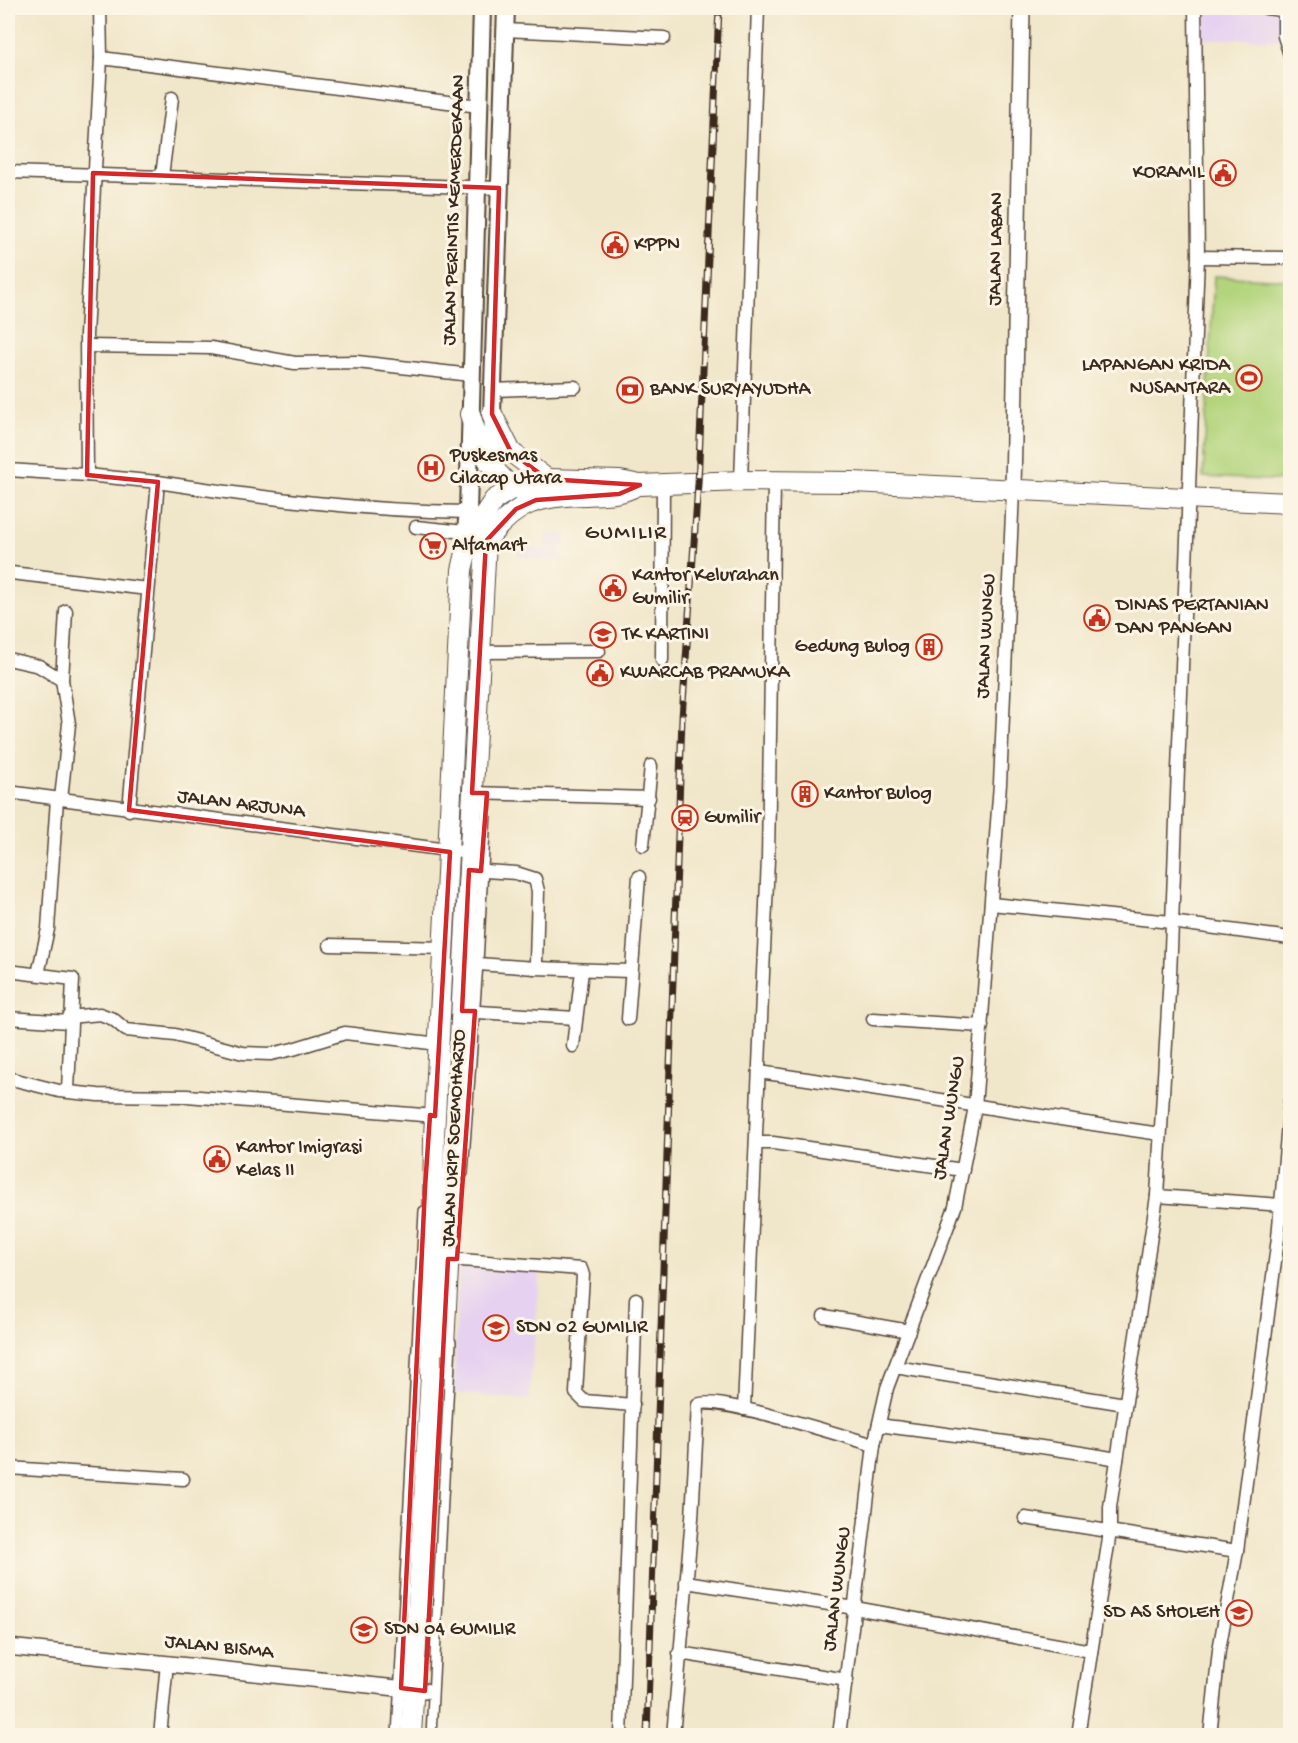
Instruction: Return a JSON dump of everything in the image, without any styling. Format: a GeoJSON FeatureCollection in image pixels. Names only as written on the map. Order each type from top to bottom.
{"type":"FeatureCollection","features":[{"type":"Feature","properties":{"kind":"highway"},"geometry":{"type":"LineString","coordinates":[[470,414],[477,439],[494,470],[513,488]]}},
{"type":"Feature","properties":{"kind":"highway"},"geometry":{"type":"LineString","coordinates":[[492,414],[511,452],[549,487]]}},
{"type":"Feature","properties":{"kind":"highway"},"geometry":{"type":"LineString","coordinates":[[494,500],[513,488],[620,481],[640,485],[663,485],[741,481],[853,482],[1290,503]]}},
{"type":"Feature","properties":{"kind":"highway"},"geometry":{"type":"LineString","coordinates":[[486,541],[499,524],[516,509],[549,487]]}},
{"type":"Feature","properties":{"kind":"highway","name":"JALAN URIP SOEMOHARJO"},"geometry":{"type":"LineString","coordinates":[[411,1736],[431,1374],[432,1115],[462,570],[470,536],[494,500]]}},
{"type":"Feature","properties":{"kind":"highway","name":"JALAN URIP SOEMOHARJO"},"geometry":{"type":"LineString","coordinates":[[423,1736],[413,1690],[453,1259],[479,793],[479,652],[486,541]]}},
{"type":"Feature","properties":{"kind":"main road","name":"JALAN PERINTIS KEMERDEKAAN"},"geometry":{"type":"LineString","coordinates":[[462,570],[468,512],[475,187],[482,8]]}},
{"type":"Feature","properties":{"kind":"main road"},"geometry":{"type":"LineString","coordinates":[[486,541],[494,500],[492,414],[506,8]]}},
{"type":"Feature","properties":{"kind":"street"},"geometry":{"type":"LineString","coordinates":[[87,475],[87,346],[93,173],[101,58],[100,8]]}},
{"type":"Feature","properties":{"kind":"street"},"geometry":{"type":"LineString","coordinates":[[741,481],[758,8]]}},
{"type":"Feature","properties":{"kind":"street","name":"JALAN LABAN"},"geometry":{"type":"LineString","coordinates":[[1013,491],[1022,8]]}},
{"type":"Feature","properties":{"kind":"street"},"geometry":{"type":"LineString","coordinates":[[1078,1736],[1110,1532],[1110,1507],[1157,1196],[1171,922],[1198,257],[1195,8]]}},
{"type":"Feature","properties":{"kind":"street"},"geometry":{"type":"LineString","coordinates":[[1266,8],[1287,11],[1284,36],[1290,55]]}},
{"type":"Feature","properties":{"kind":"street"},"geometry":{"type":"LineString","coordinates":[[506,30],[664,38]]}},
{"type":"Feature","properties":{"kind":"street"},"geometry":{"type":"LineString","coordinates":[[101,58],[478,106]]}},
{"type":"Feature","properties":{"kind":"street"},"geometry":{"type":"LineString","coordinates":[[162,176],[172,98]]}},
{"type":"Feature","properties":{"kind":"street"},"geometry":{"type":"LineString","coordinates":[[8,172],[499,188]]}},
{"type":"Feature","properties":{"kind":"street"},"geometry":{"type":"LineString","coordinates":[[1198,257],[1290,258]]}},
{"type":"Feature","properties":{"kind":"street"},"geometry":{"type":"LineString","coordinates":[[87,346],[211,348],[295,363],[357,362],[471,375]]}},
{"type":"Feature","properties":{"kind":"street"},"geometry":{"type":"LineString","coordinates":[[493,390],[575,387]]}},
{"type":"Feature","properties":{"kind":"street"},"geometry":{"type":"LineString","coordinates":[[8,470],[158,482],[233,494],[346,506],[468,512]]}},
{"type":"Feature","properties":{"kind":"street"},"geometry":{"type":"LineString","coordinates":[[129,810],[158,482]]}},
{"type":"Feature","properties":{"kind":"street"},"geometry":{"type":"LineString","coordinates":[[744,1409],[769,835],[774,482]]}},
{"type":"Feature","properties":{"kind":"street"},"geometry":{"type":"LineString","coordinates":[[662,660],[663,485]]}},
{"type":"Feature","properties":{"kind":"street","name":"JALAN WUNGU"},"geometry":{"type":"LineString","coordinates":[[839,1736],[874,1445],[895,1367],[955,1207],[975,1107],[1000,784],[1013,491]]}},
{"type":"Feature","properties":{"kind":"street"},"geometry":{"type":"LineString","coordinates":[[416,528],[465,532]]}},
{"type":"Feature","properties":{"kind":"street"},"geometry":{"type":"LineString","coordinates":[[11,573],[148,589]]}},
{"type":"Feature","properties":{"kind":"street"},"geometry":{"type":"LineString","coordinates":[[38,974],[48,929],[59,799],[69,724],[62,680],[66,611]]}},
{"type":"Feature","properties":{"kind":"street"},"geometry":{"type":"LineString","coordinates":[[479,652],[599,651]]}},
{"type":"Feature","properties":{"kind":"street"},"geometry":{"type":"LineString","coordinates":[[8,659],[39,666],[62,680]]}},
{"type":"Feature","properties":{"kind":"street"},"geometry":{"type":"LineString","coordinates":[[643,845],[651,766]]}},
{"type":"Feature","properties":{"kind":"street","name":"JALAN ARJUNA"},"geometry":{"type":"LineString","coordinates":[[8,792],[447,851],[474,865],[535,879],[538,891],[535,968]]}},
{"type":"Feature","properties":{"kind":"street"},"geometry":{"type":"LineString","coordinates":[[479,793],[649,798]]}},
{"type":"Feature","properties":{"kind":"street"},"geometry":{"type":"LineString","coordinates":[[628,1019],[639,877]]}},
{"type":"Feature","properties":{"kind":"street"},"geometry":{"type":"LineString","coordinates":[[991,904],[1171,922],[1290,938]]}},
{"type":"Feature","properties":{"kind":"street"},"geometry":{"type":"LineString","coordinates":[[330,945],[442,948]]}},
{"type":"Feature","properties":{"kind":"street"},"geometry":{"type":"LineString","coordinates":[[471,963],[582,971],[630,971]]}},
{"type":"Feature","properties":{"kind":"street"},"geometry":{"type":"LineString","coordinates":[[8,971],[73,979],[69,1019],[68,1090]]}},
{"type":"Feature","properties":{"kind":"street"},"geometry":{"type":"LineString","coordinates":[[573,1046],[582,971]]}},
{"type":"Feature","properties":{"kind":"street"},"geometry":{"type":"LineString","coordinates":[[468,1011],[576,1018]]}},
{"type":"Feature","properties":{"kind":"street"},"geometry":{"type":"LineString","coordinates":[[8,1018],[69,1019],[100,1014],[114,1019],[126,1030],[175,1035],[243,1053],[282,1052],[345,1033],[437,1043]]}},
{"type":"Feature","properties":{"kind":"street"},"geometry":{"type":"LineString","coordinates":[[873,1019],[982,1026]]}},
{"type":"Feature","properties":{"kind":"street"},"geometry":{"type":"LineString","coordinates":[[759,1072],[920,1095],[975,1107],[1160,1134]]}},
{"type":"Feature","properties":{"kind":"street"},"geometry":{"type":"LineString","coordinates":[[8,1078],[59,1091],[68,1090],[98,1095],[187,1096],[432,1115]]}},
{"type":"Feature","properties":{"kind":"street"},"geometry":{"type":"LineString","coordinates":[[1210,1736],[1219,1650],[1237,1551],[1281,1205],[1290,1101]]}},
{"type":"Feature","properties":{"kind":"street"},"geometry":{"type":"LineString","coordinates":[[756,1143],[773,1143],[963,1170]]}},
{"type":"Feature","properties":{"kind":"street"},"geometry":{"type":"LineString","coordinates":[[1157,1196],[1281,1205]]}},
{"type":"Feature","properties":{"kind":"street"},"geometry":{"type":"LineString","coordinates":[[431,1736],[453,1259],[581,1269],[582,1298],[576,1393],[584,1401],[633,1405]]}},
{"type":"Feature","properties":{"kind":"street"},"geometry":{"type":"LineString","coordinates":[[621,1736],[636,1299]]}},
{"type":"Feature","properties":{"kind":"street"},"geometry":{"type":"LineString","coordinates":[[825,1316],[909,1331]]}},
{"type":"Feature","properties":{"kind":"street"},"geometry":{"type":"LineString","coordinates":[[895,1367],[1125,1404]]}},
{"type":"Feature","properties":{"kind":"street"},"geometry":{"type":"LineString","coordinates":[[673,1736],[692,1518],[696,1409],[701,1402],[706,1401],[744,1409],[874,1445]]}},
{"type":"Feature","properties":{"kind":"street"},"geometry":{"type":"LineString","coordinates":[[879,1425],[1020,1445],[1052,1447],[1117,1459]]}},
{"type":"Feature","properties":{"kind":"street"},"geometry":{"type":"LineString","coordinates":[[8,1468],[183,1479]]}},
{"type":"Feature","properties":{"kind":"street"},"geometry":{"type":"LineString","coordinates":[[1025,1518],[1237,1551]]}},
{"type":"Feature","properties":{"kind":"street"},"geometry":{"type":"LineString","coordinates":[[686,1582],[855,1608],[1091,1651]]}},
{"type":"Feature","properties":{"kind":"street","name":"JALAN BISMA"},"geometry":{"type":"LineString","coordinates":[[8,1647],[413,1690]]}},
{"type":"Feature","properties":{"kind":"street"},"geometry":{"type":"LineString","coordinates":[[679,1653],[847,1680]]}},
{"type":"Feature","properties":{"kind":"street"},"geometry":{"type":"LineString","coordinates":[[160,1736],[167,1663]]}},
{"type":"Feature","properties":{"kind":"street"},"geometry":{"type":"LineString","coordinates":[[397,1736],[413,1690]]}},
{"type":"Feature","properties":{"kind":"highlighted area"},"geometry":{"type":"Polygon","coordinates":[[[93,173],[499,188],[492,414],[511,452],[547,479],[640,485],[619,494],[536,500],[516,509],[486,541],[472,793],[487,793],[481,871],[469,870],[462,1011],[475,1011],[457,1259],[448,1259],[425,1691],[401,1688],[425,1188],[430,1115],[435,1116],[450,852],[129,810],[158,482],[87,475],[93,173]]]}},
{"type":"Feature","properties":{"kind":"shaded area"},"geometry":{"type":"Polygon","coordinates":[[[1201,8],[1290,8],[1290,39],[1201,39],[1201,8]]]}},
{"type":"Feature","properties":{"kind":"shaded area"},"geometry":{"type":"Polygon","coordinates":[[[546,533],[566,534],[565,549],[545,548],[546,533]]]}},
{"type":"Feature","properties":{"kind":"shaded area"},"geometry":{"type":"Polygon","coordinates":[[[518,546],[562,551],[562,561],[533,560],[532,557],[517,556],[518,546]]]}},
{"type":"Feature","properties":{"kind":"shaded area","name":"SDN 02 GUMILIR"},"geometry":{"type":"Polygon","coordinates":[[[458,1262],[541,1267],[529,1400],[454,1393],[458,1262]]]}},
{"type":"Feature","properties":{"kind":"green space","name":"LAPANGAN KRIDA NUSANTARA"},"geometry":{"type":"Polygon","coordinates":[[[1214,276],[1290,280],[1290,481],[1203,477],[1214,276]]]}},
{"type":"Feature","properties":{"kind":"railway"},"geometry":{"type":"LineString","coordinates":[[647,1736],[682,718],[698,484],[719,8]]}},
{"type":"Feature","properties":{"kind":"place","name":"KORAMIL"},"geometry":{"type":"Point","coordinates":[1223,173]}},
{"type":"Feature","properties":{"kind":"place","name":"KPPN"},"geometry":{"type":"Point","coordinates":[615,245]}},
{"type":"Feature","properties":{"kind":"place","name":"LAPANGAN KRIDA NUSANTARA"},"geometry":{"type":"Point","coordinates":[1249,378]}},
{"type":"Feature","properties":{"kind":"place","name":"BANK SURYAYUDHA"},"geometry":{"type":"Point","coordinates":[630,390]}},
{"type":"Feature","properties":{"kind":"place","name":"Puskesmas Cilacap Utara"},"geometry":{"type":"Point","coordinates":[431,468]}},
{"type":"Feature","properties":{"kind":"place","name":"Alfamart"},"geometry":{"type":"Point","coordinates":[433,546]}},
{"type":"Feature","properties":{"kind":"place","name":"Kantor Kelurahan Gumilir"},"geometry":{"type":"Point","coordinates":[613,588]}},
{"type":"Feature","properties":{"kind":"place","name":"DINAS PERTANIAN DAN PANGAN"},"geometry":{"type":"Point","coordinates":[1097,618]}},
{"type":"Feature","properties":{"kind":"place","name":"TK KARTINI"},"geometry":{"type":"Point","coordinates":[603,635]}},
{"type":"Feature","properties":{"kind":"place","name":"Gedung Bulog"},"geometry":{"type":"Point","coordinates":[929,647]}},
{"type":"Feature","properties":{"kind":"place","name":"KWARCAB PRAMUKA"},"geometry":{"type":"Point","coordinates":[600,673]}},
{"type":"Feature","properties":{"kind":"place","name":"Kantor Bulog"},"geometry":{"type":"Point","coordinates":[805,794]}},
{"type":"Feature","properties":{"kind":"place","name":"Gumilir"},"geometry":{"type":"Point","coordinates":[685,818]}},
{"type":"Feature","properties":{"kind":"place","name":"Kantor Imigrasi Kelas II"},"geometry":{"type":"Point","coordinates":[217,1159]}},
{"type":"Feature","properties":{"kind":"place","name":"SDN 02 GUMILIR"},"geometry":{"type":"Point","coordinates":[496,1328]}},
{"type":"Feature","properties":{"kind":"place","name":"SD AS SHOLEH"},"geometry":{"type":"Point","coordinates":[1239,1613]}},
{"type":"Feature","properties":{"kind":"place","name":"SDN 04 GUMILIR"},"geometry":{"type":"Point","coordinates":[364,1630]}},
{"type":"Feature","properties":{"kind":"district","name":"GUMILIR"},"geometry":{"type":"Point","coordinates":[626,534]}}]}
